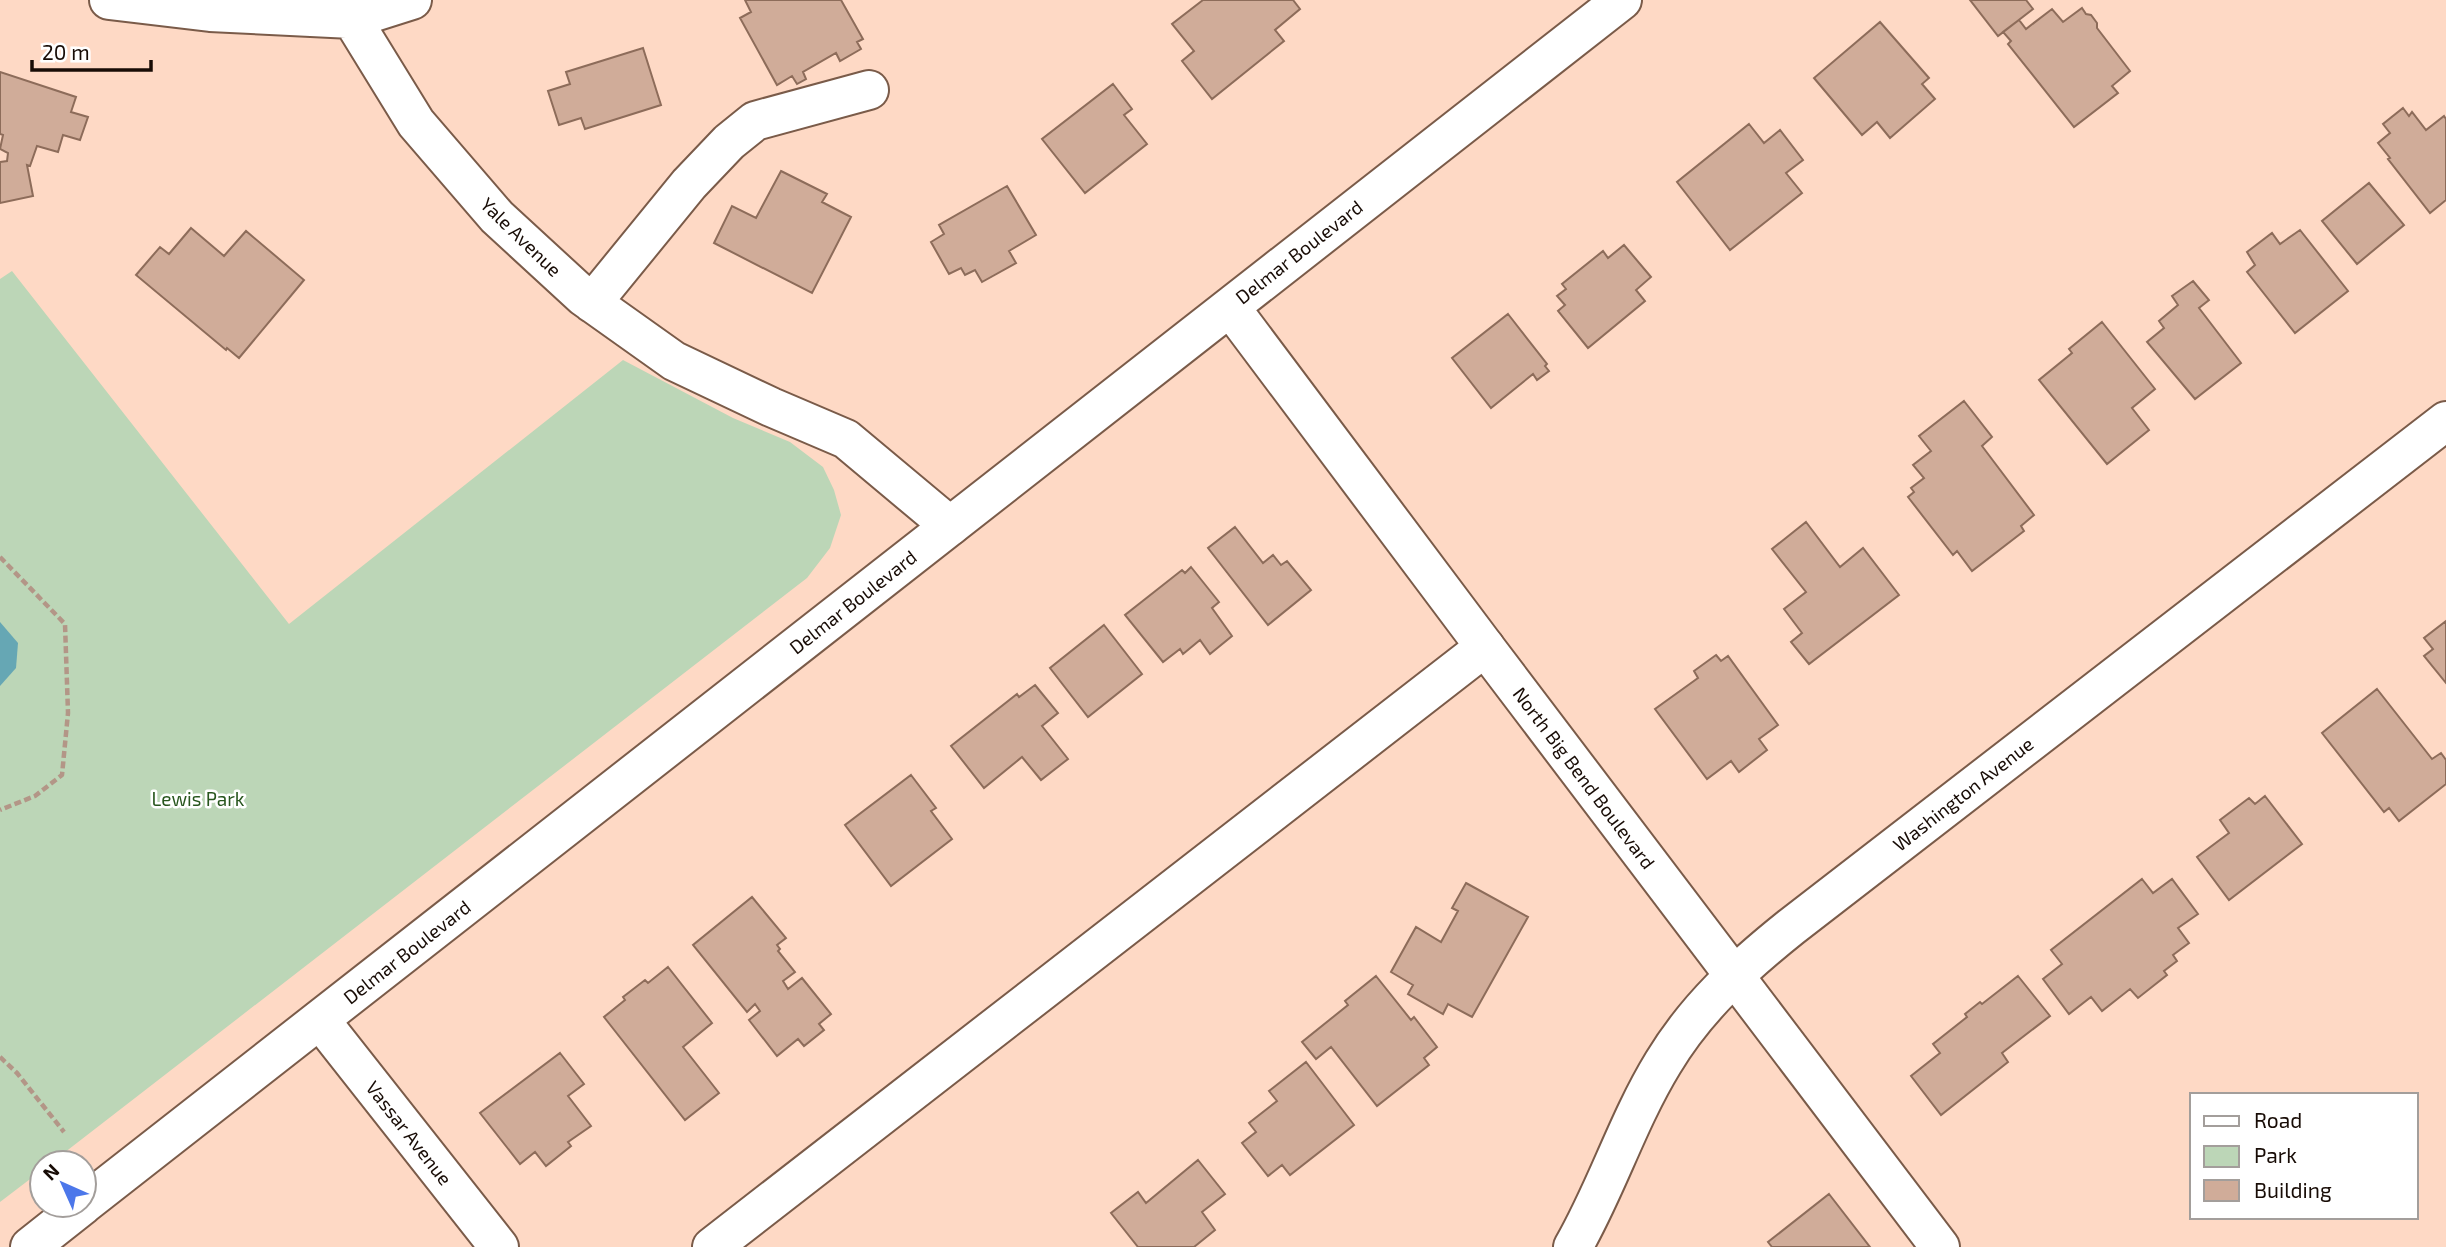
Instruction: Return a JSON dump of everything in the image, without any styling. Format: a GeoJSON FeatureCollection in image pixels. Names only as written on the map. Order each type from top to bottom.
{"type":"FeatureCollection","features":[{"type":"Feature","properties":{"kind":"main road"},"geometry":{"type":"LineString","coordinates":[[109,0],[210,12],[349,9],[412,0]]}},
{"type":"Feature","properties":{"kind":"main road","name":"Delmar Boulevard"},"geometry":{"type":"LineString","coordinates":[[98,1194],[1622,0]]}},
{"type":"Feature","properties":{"kind":"main road","name":"Yale Avenue"},"geometry":{"type":"LineString","coordinates":[[349,9],[416,123],[497,217],[593,303],[674,361],[846,439],[950,526]]}},
{"type":"Feature","properties":{"kind":"main road"},"geometry":{"type":"LineString","coordinates":[[593,303],[689,184],[729,142],[755,121],[869,90]]}},
{"type":"Feature","properties":{"kind":"main road","name":"North Big Bend Boulevard"},"geometry":{"type":"LineString","coordinates":[[1230,307],[1940,1247]]}},
{"type":"Feature","properties":{"kind":"main road","name":"Washington Avenue"},"geometry":{"type":"LineString","coordinates":[[1573,1247],[1592,1215],[1662,1064],[1697,1013],[1733,974],[2446,421]]}},
{"type":"Feature","properties":{"kind":"main road"},"geometry":{"type":"LineString","coordinates":[[712,1247],[1485,647]]}},
{"type":"Feature","properties":{"kind":"main road","name":"Vassar Avenue"},"geometry":{"type":"LineString","coordinates":[[320,1020],[499,1247]]}},
{"type":"Feature","properties":{"kind":"main road","name":"Delmar Boulevard"},"geometry":{"type":"LineString","coordinates":[[30,1247],[66,1219]]}},
{"type":"Feature","properties":{"kind":"path"},"geometry":{"type":"LineString","coordinates":[[0,557],[65,624],[68,713],[62,775],[35,796],[0,810]]}},
{"type":"Feature","properties":{"kind":"path"},"geometry":{"type":"LineString","coordinates":[[0,1056],[64,1132]]}},
{"type":"Feature","properties":{"kind":"green space","name":"Lewis Park"},"geometry":{"type":"Polygon","coordinates":[[[12,271],[289,624],[623,360],[733,418],[790,442],[823,467],[834,490],[841,515],[830,548],[807,578],[69,1149],[28,1149],[28,1181],[0,1202],[0,279],[12,271]]]}},
{"type":"Feature","properties":{"kind":"water"},"geometry":{"type":"Polygon","coordinates":[[[0,622],[18,643],[16,668],[0,686],[0,622]]]}},
{"type":"Feature","properties":{"kind":"building"},"geometry":{"type":"Polygon","coordinates":[[[745,0],[841,0],[863,39],[857,42],[861,49],[840,61],[836,53],[803,72],[806,79],[797,84],[792,76],[777,85],[740,18],[751,12],[745,0]]]}},
{"type":"Feature","properties":{"kind":"building"},"geometry":{"type":"Polygon","coordinates":[[[1203,0],[1293,0],[1300,9],[1275,30],[1284,41],[1212,99],[1182,61],[1194,51],[1172,24],[1203,0]]]}},
{"type":"Feature","properties":{"kind":"building"},"geometry":{"type":"Polygon","coordinates":[[[1970,0],[2026,0],[2033,9],[1998,36],[1970,0]]]}},
{"type":"Feature","properties":{"kind":"building"},"geometry":{"type":"Polygon","coordinates":[[[2082,8],[2086,14],[2091,15],[2097,28],[2130,71],[2112,86],[2118,93],[2074,127],[2008,44],[2011,41],[2003,32],[2019,20],[2026,29],[2052,9],[2063,22],[2082,8]]]}},
{"type":"Feature","properties":{"kind":"building"},"geometry":{"type":"Polygon","coordinates":[[[1880,22],[1929,78],[1922,84],[1935,99],[1890,138],[1877,122],[1862,135],[1814,78],[1880,22]]]}},
{"type":"Feature","properties":{"kind":"building"},"geometry":{"type":"Polygon","coordinates":[[[643,48],[661,105],[585,129],[581,118],[559,125],[548,91],[570,84],[566,72],[643,48]]]}},
{"type":"Feature","properties":{"kind":"building"},"geometry":{"type":"Polygon","coordinates":[[[0,72],[76,97],[71,112],[88,117],[80,140],[63,135],[58,152],[37,146],[30,166],[27,165],[33,196],[0,203],[0,162],[7,161],[8,153],[0,149],[3,135],[0,134],[0,72]]]}},
{"type":"Feature","properties":{"kind":"building"},"geometry":{"type":"Polygon","coordinates":[[[1113,84],[1132,109],[1124,115],[1147,144],[1085,193],[1042,139],[1113,84]]]}},
{"type":"Feature","properties":{"kind":"building"},"geometry":{"type":"Polygon","coordinates":[[[2403,108],[2409,116],[2412,112],[2426,130],[2444,116],[2446,119],[2446,200],[2430,213],[2378,143],[2390,133],[2383,124],[2403,108]]]}},
{"type":"Feature","properties":{"kind":"building"},"geometry":{"type":"Polygon","coordinates":[[[1749,124],[1764,143],[1780,130],[1803,160],[1786,173],[1802,193],[1730,250],[1677,182],[1749,124]]]}},
{"type":"Feature","properties":{"kind":"building"},"geometry":{"type":"Polygon","coordinates":[[[781,171],[827,194],[822,202],[851,217],[812,293],[714,243],[732,206],[756,218],[781,171]]]}},
{"type":"Feature","properties":{"kind":"building"},"geometry":{"type":"Polygon","coordinates":[[[2369,183],[2404,225],[2357,264],[2322,221],[2369,183]]]}},
{"type":"Feature","properties":{"kind":"building"},"geometry":{"type":"Polygon","coordinates":[[[1007,186],[1036,235],[1009,251],[1016,263],[982,282],[975,270],[965,275],[961,268],[949,274],[931,242],[944,234],[939,225],[1007,186]]]}},
{"type":"Feature","properties":{"kind":"building"},"geometry":{"type":"Polygon","coordinates":[[[191,228],[224,256],[246,231],[304,280],[239,358],[136,275],[160,247],[169,254],[191,228]]]}},
{"type":"Feature","properties":{"kind":"building"},"geometry":{"type":"Polygon","coordinates":[[[2300,230],[2348,291],[2295,333],[2247,272],[2255,265],[2247,252],[2272,233],[2280,244],[2300,230]]]}},
{"type":"Feature","properties":{"kind":"building"},"geometry":{"type":"Polygon","coordinates":[[[1624,245],[1651,277],[1636,290],[1645,301],[1588,348],[1558,311],[1565,305],[1557,296],[1566,289],[1562,284],[1603,251],[1608,258],[1624,245]]]}},
{"type":"Feature","properties":{"kind":"building"},"geometry":{"type":"Polygon","coordinates":[[[2193,281],[2209,300],[2199,308],[2241,363],[2195,399],[2147,342],[2164,328],[2159,321],[2178,305],[2172,296],[2193,281]]]}},
{"type":"Feature","properties":{"kind":"building"},"geometry":{"type":"Polygon","coordinates":[[[1508,314],[1547,364],[1545,366],[1549,371],[1537,380],[1533,374],[1491,408],[1452,358],[1508,314]]]}},
{"type":"Feature","properties":{"kind":"building"},"geometry":{"type":"Polygon","coordinates":[[[2102,322],[2155,389],[2132,408],[2149,430],[2107,464],[2039,380],[2072,353],[2069,349],[2102,322]]]}},
{"type":"Feature","properties":{"kind":"building"},"geometry":{"type":"Polygon","coordinates":[[[1964,401],[1992,437],[1982,446],[2034,515],[2021,526],[2024,531],[1972,571],[1957,551],[1953,555],[1908,497],[1914,492],[1911,488],[1924,478],[1913,465],[1931,451],[1919,436],[1964,401]]]}},
{"type":"Feature","properties":{"kind":"building"},"geometry":{"type":"Polygon","coordinates":[[[1806,522],[1840,567],[1863,548],[1899,595],[1809,664],[1791,642],[1802,633],[1784,609],[1806,592],[1772,549],[1806,522]]]}},
{"type":"Feature","properties":{"kind":"building"},"geometry":{"type":"Polygon","coordinates":[[[1235,527],[1263,563],[1273,555],[1281,565],[1287,561],[1311,590],[1268,625],[1208,548],[1235,527]]]}},
{"type":"Feature","properties":{"kind":"building"},"geometry":{"type":"Polygon","coordinates":[[[1191,567],[1219,602],[1212,608],[1232,636],[1210,654],[1200,640],[1183,654],[1180,649],[1163,662],[1125,615],[1182,570],[1185,573],[1191,567]]]}},
{"type":"Feature","properties":{"kind":"building"},"geometry":{"type":"Polygon","coordinates":[[[2446,621],[2446,683],[2424,656],[2433,649],[2424,638],[2446,621]]]}},
{"type":"Feature","properties":{"kind":"building"},"geometry":{"type":"Polygon","coordinates":[[[1104,625],[1142,674],[1088,717],[1050,668],[1104,625]]]}},
{"type":"Feature","properties":{"kind":"building"},"geometry":{"type":"Polygon","coordinates":[[[1716,655],[1721,661],[1728,656],[1778,725],[1759,739],[1767,750],[1739,772],[1731,761],[1707,779],[1655,709],[1698,678],[1694,671],[1716,655]]]}},
{"type":"Feature","properties":{"kind":"building"},"geometry":{"type":"Polygon","coordinates":[[[1035,685],[1058,713],[1042,726],[1068,759],[1041,780],[1022,757],[984,788],[951,746],[1017,694],[1019,697],[1035,685]]]}},
{"type":"Feature","properties":{"kind":"building"},"geometry":{"type":"Polygon","coordinates":[[[2377,689],[2432,759],[2441,753],[2446,760],[2446,784],[2399,821],[2389,808],[2384,812],[2322,733],[2377,689]]]}},
{"type":"Feature","properties":{"kind":"building"},"geometry":{"type":"Polygon","coordinates":[[[911,775],[936,808],[931,811],[952,839],[891,886],[845,825],[911,775]]]}},
{"type":"Feature","properties":{"kind":"building"},"geometry":{"type":"Polygon","coordinates":[[[2265,796],[2302,844],[2229,900],[2197,857],[2229,833],[2220,820],[2249,798],[2255,804],[2265,796]]]}},
{"type":"Feature","properties":{"kind":"building"},"geometry":{"type":"Polygon","coordinates":[[[2142,879],[2153,893],[2172,879],[2198,914],[2178,928],[2189,943],[2173,955],[2177,961],[2164,971],[2167,975],[2138,998],[2130,989],[2102,1011],[2091,997],[2069,1014],[2043,979],[2062,964],[2051,950],[2142,879]]]}},
{"type":"Feature","properties":{"kind":"building"},"geometry":{"type":"Polygon","coordinates":[[[1466,883],[1528,917],[1472,1017],[1448,1004],[1443,1014],[1408,994],[1413,985],[1391,972],[1416,927],[1441,942],[1458,911],[1452,908],[1466,883]]]}},
{"type":"Feature","properties":{"kind":"building"},"geometry":{"type":"Polygon","coordinates":[[[752,897],[786,938],[777,945],[780,949],[778,951],[795,972],[783,981],[788,989],[802,978],[831,1014],[819,1024],[824,1030],[804,1046],[798,1039],[777,1056],[749,1020],[760,1011],[755,1004],[747,1012],[693,945],[752,897]]]}},
{"type":"Feature","properties":{"kind":"building"},"geometry":{"type":"Polygon","coordinates":[[[668,967],[712,1023],[683,1047],[719,1093],[685,1120],[604,1017],[625,1000],[623,997],[645,980],[648,983],[668,967]]]}},
{"type":"Feature","properties":{"kind":"building"},"geometry":{"type":"Polygon","coordinates":[[[1376,976],[1411,1020],[1414,1017],[1437,1047],[1424,1058],[1429,1065],[1377,1106],[1331,1047],[1316,1059],[1302,1042],[1348,1005],[1345,1001],[1376,976]]]}},
{"type":"Feature","properties":{"kind":"building"},"geometry":{"type":"Polygon","coordinates":[[[2018,976],[2050,1016],[2002,1053],[2008,1062],[1941,1115],[1911,1076],[1940,1053],[1933,1044],[1967,1017],[1965,1014],[2018,976]]]}},
{"type":"Feature","properties":{"kind":"building"},"geometry":{"type":"Polygon","coordinates":[[[560,1053],[584,1084],[568,1096],[591,1126],[568,1142],[571,1146],[546,1166],[535,1152],[520,1164],[480,1113],[560,1053]]]}},
{"type":"Feature","properties":{"kind":"building"},"geometry":{"type":"Polygon","coordinates":[[[1306,1062],[1354,1125],[1290,1175],[1282,1165],[1268,1176],[1242,1143],[1256,1132],[1249,1123],[1277,1101],[1269,1091],[1306,1062]]]}},
{"type":"Feature","properties":{"kind":"building"},"geometry":{"type":"Polygon","coordinates":[[[1198,1160],[1225,1194],[1202,1212],[1215,1230],[1194,1247],[1138,1247],[1111,1213],[1138,1192],[1146,1203],[1198,1160]]]}},
{"type":"Feature","properties":{"kind":"building"},"geometry":{"type":"Polygon","coordinates":[[[1829,1194],[1870,1247],[1772,1247],[1768,1242],[1829,1194]]]}}]}
